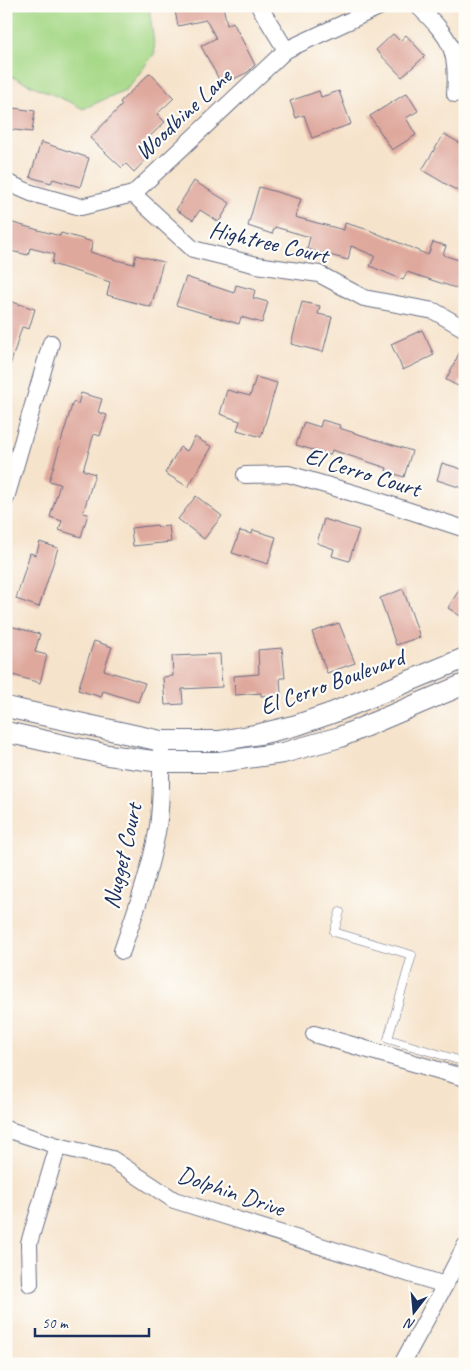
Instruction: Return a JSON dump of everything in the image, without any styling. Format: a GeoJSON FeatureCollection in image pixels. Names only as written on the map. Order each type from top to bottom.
{"type":"FeatureCollection","features":[{"type":"Feature","properties":{"kind":"street"},"geometry":{"type":"LineString","coordinates":[[259,6],[286,50]]}},
{"type":"Feature","properties":{"kind":"street","name":"Woodbine Lane"},"geometry":{"type":"LineString","coordinates":[[6,182],[31,193],[81,207],[133,194],[286,50],[381,6]]}},
{"type":"Feature","properties":{"kind":"street"},"geometry":{"type":"LineString","coordinates":[[418,6],[449,40],[454,55],[457,75],[455,94]]}},
{"type":"Feature","properties":{"kind":"street","name":"Hightree Court"},"geometry":{"type":"LineString","coordinates":[[133,194],[193,248],[257,265],[319,274],[364,298],[434,311],[465,328]]}},
{"type":"Feature","properties":{"kind":"street"},"geometry":{"type":"LineString","coordinates":[[6,498],[51,343]]}},
{"type":"Feature","properties":{"kind":"street","name":"El Cerro Court"},"geometry":{"type":"LineString","coordinates":[[245,475],[288,474],[465,529]]}},
{"type":"Feature","properties":{"kind":"street","name":"El Cerro Boulevard"},"geometry":{"type":"LineString","coordinates":[[6,706],[161,741],[219,741],[297,725],[332,713],[465,658]]}},
{"type":"Feature","properties":{"kind":"street","name":"El Cerro Boulevard"},"geometry":{"type":"LineString","coordinates":[[6,732],[108,755],[161,762],[219,762],[283,753],[340,737],[465,684]]}},
{"type":"Feature","properties":{"kind":"street","name":"Nugget Court"},"geometry":{"type":"LineString","coordinates":[[122,951],[145,879],[157,832],[160,811],[161,741]]}},
{"type":"Feature","properties":{"kind":"street"},"geometry":{"type":"LineString","coordinates":[[314,1034],[465,1078]]}},
{"type":"Feature","properties":{"kind":"street","name":"Dolphin Drive"},"geometry":{"type":"LineString","coordinates":[[6,1129],[58,1146],[112,1159],[174,1200],[445,1285]]}},
{"type":"Feature","properties":{"kind":"street"},"geometry":{"type":"LineString","coordinates":[[30,1284],[29,1243],[58,1146]]}},
{"type":"Feature","properties":{"kind":"street"},"geometry":{"type":"LineString","coordinates":[[402,1364],[465,1246]]}},
{"type":"Feature","properties":{"kind":"lane"},"geometry":{"type":"LineString","coordinates":[[340,912],[334,932],[412,955],[388,1039],[465,1062]]}},
{"type":"Feature","properties":{"kind":"green space"},"geometry":{"type":"Polygon","coordinates":[[[6,6],[149,6],[155,53],[127,89],[83,109],[6,74],[6,6]]]}},
{"type":"Feature","properties":{"kind":"building"},"geometry":{"type":"Polygon","coordinates":[[[174,6],[223,6],[227,25],[233,22],[255,65],[248,72],[222,85],[201,46],[216,38],[206,20],[178,26],[174,6]]]}},
{"type":"Feature","properties":{"kind":"building"},"geometry":{"type":"Polygon","coordinates":[[[393,34],[400,41],[406,35],[425,56],[402,77],[376,50],[393,34]]]}},
{"type":"Feature","properties":{"kind":"building"},"geometry":{"type":"Polygon","coordinates":[[[150,73],[174,98],[157,114],[165,122],[143,143],[153,152],[134,172],[126,164],[122,168],[90,138],[122,105],[120,102],[150,73]]]}},
{"type":"Feature","properties":{"kind":"building"},"geometry":{"type":"Polygon","coordinates":[[[319,91],[321,97],[339,91],[351,124],[312,138],[304,115],[296,118],[290,101],[319,91]]]}},
{"type":"Feature","properties":{"kind":"building"},"geometry":{"type":"Polygon","coordinates":[[[407,93],[418,111],[406,118],[416,135],[392,150],[370,116],[407,93]]]}},
{"type":"Feature","properties":{"kind":"building"},"geometry":{"type":"Polygon","coordinates":[[[6,107],[35,111],[32,132],[6,129],[6,107]]]}},
{"type":"Feature","properties":{"kind":"building"},"geometry":{"type":"Polygon","coordinates":[[[444,134],[465,146],[465,187],[461,193],[422,170],[444,134]]]}},
{"type":"Feature","properties":{"kind":"building"},"geometry":{"type":"Polygon","coordinates":[[[41,142],[89,158],[80,187],[53,179],[51,183],[30,177],[41,142]]]}},
{"type":"Feature","properties":{"kind":"building"},"geometry":{"type":"Polygon","coordinates":[[[194,181],[230,203],[219,222],[200,210],[193,220],[176,210],[194,181]]]}},
{"type":"Feature","properties":{"kind":"building"},"geometry":{"type":"Polygon","coordinates":[[[259,187],[301,199],[295,217],[344,230],[345,223],[369,230],[428,255],[433,242],[446,246],[443,255],[462,261],[459,270],[465,272],[465,291],[407,272],[403,280],[370,266],[375,256],[351,246],[348,260],[307,249],[310,237],[275,227],[272,234],[248,226],[259,187]]]}},
{"type":"Feature","properties":{"kind":"building"},"geometry":{"type":"Polygon","coordinates":[[[6,221],[60,236],[61,233],[93,242],[90,252],[116,260],[134,264],[136,255],[163,262],[151,307],[107,295],[110,282],[52,264],[54,254],[30,248],[28,255],[6,250],[6,221]]]}},
{"type":"Feature","properties":{"kind":"building"},"geometry":{"type":"Polygon","coordinates":[[[186,277],[234,293],[236,285],[255,290],[253,298],[268,302],[262,323],[241,317],[239,324],[176,305],[186,277]]]}},
{"type":"Feature","properties":{"kind":"building"},"geometry":{"type":"Polygon","coordinates":[[[6,300],[35,309],[29,329],[22,327],[9,369],[6,369],[6,300]]]}},
{"type":"Feature","properties":{"kind":"building"},"geometry":{"type":"Polygon","coordinates":[[[302,302],[320,306],[318,314],[332,317],[323,352],[291,344],[302,302]]]}},
{"type":"Feature","properties":{"kind":"building"},"geometry":{"type":"Polygon","coordinates":[[[422,330],[434,355],[403,370],[391,344],[422,330]]]}},
{"type":"Feature","properties":{"kind":"building"},"geometry":{"type":"Polygon","coordinates":[[[465,341],[465,383],[460,381],[458,386],[446,380],[465,341]]]}},
{"type":"Feature","properties":{"kind":"building"},"geometry":{"type":"Polygon","coordinates":[[[256,377],[277,383],[261,437],[237,430],[240,421],[220,414],[227,390],[250,396],[256,377]]]}},
{"type":"Feature","properties":{"kind":"building"},"geometry":{"type":"Polygon","coordinates":[[[81,393],[102,399],[98,412],[107,415],[100,436],[94,434],[83,470],[95,474],[83,513],[88,514],[81,537],[59,530],[62,521],[50,517],[60,484],[49,481],[73,402],[78,404],[81,393]]]}},
{"type":"Feature","properties":{"kind":"building"},"geometry":{"type":"Polygon","coordinates":[[[322,420],[340,425],[339,428],[412,451],[404,477],[386,471],[387,468],[332,450],[330,455],[296,445],[304,422],[320,427],[322,420]]]}},
{"type":"Feature","properties":{"kind":"building"},"geometry":{"type":"Polygon","coordinates":[[[195,437],[212,447],[188,487],[165,473],[180,447],[187,451],[195,437]]]}},
{"type":"Feature","properties":{"kind":"building"},"geometry":{"type":"Polygon","coordinates":[[[442,463],[465,470],[465,489],[437,480],[442,463]]]}},
{"type":"Feature","properties":{"kind":"building"},"geometry":{"type":"Polygon","coordinates":[[[196,496],[222,516],[204,539],[178,519],[196,496]]]}},
{"type":"Feature","properties":{"kind":"building"},"geometry":{"type":"Polygon","coordinates":[[[324,519],[359,530],[349,561],[332,556],[334,549],[317,543],[324,519]]]}},
{"type":"Feature","properties":{"kind":"building"},"geometry":{"type":"Polygon","coordinates":[[[157,525],[158,527],[169,526],[171,542],[133,546],[131,528],[157,525]]]}},
{"type":"Feature","properties":{"kind":"building"},"geometry":{"type":"Polygon","coordinates":[[[253,530],[276,537],[268,564],[232,553],[240,531],[252,534],[253,530]]]}},
{"type":"Feature","properties":{"kind":"building"},"geometry":{"type":"Polygon","coordinates":[[[40,542],[58,548],[39,607],[16,599],[30,553],[36,555],[40,542]]]}},
{"type":"Feature","properties":{"kind":"building"},"geometry":{"type":"Polygon","coordinates":[[[465,580],[465,619],[448,608],[465,580]]]}},
{"type":"Feature","properties":{"kind":"building"},"geometry":{"type":"Polygon","coordinates":[[[403,589],[420,637],[396,645],[380,598],[403,589]]]}},
{"type":"Feature","properties":{"kind":"building"},"geometry":{"type":"Polygon","coordinates":[[[339,623],[355,663],[327,673],[312,632],[339,623]]]}},
{"type":"Feature","properties":{"kind":"building"},"geometry":{"type":"Polygon","coordinates":[[[6,625],[40,634],[35,652],[47,655],[40,683],[6,673],[6,625]]]}},
{"type":"Feature","properties":{"kind":"building"},"geometry":{"type":"Polygon","coordinates":[[[94,641],[112,647],[104,670],[145,683],[138,702],[103,691],[101,697],[78,690],[94,641]]]}},
{"type":"Feature","properties":{"kind":"building"},"geometry":{"type":"Polygon","coordinates":[[[282,648],[285,678],[280,678],[281,695],[261,696],[261,693],[235,695],[234,676],[259,674],[258,650],[282,648]]]}},
{"type":"Feature","properties":{"kind":"building"},"geometry":{"type":"Polygon","coordinates":[[[220,654],[222,687],[182,689],[183,704],[165,705],[163,677],[173,676],[172,656],[220,654]]]}}]}
